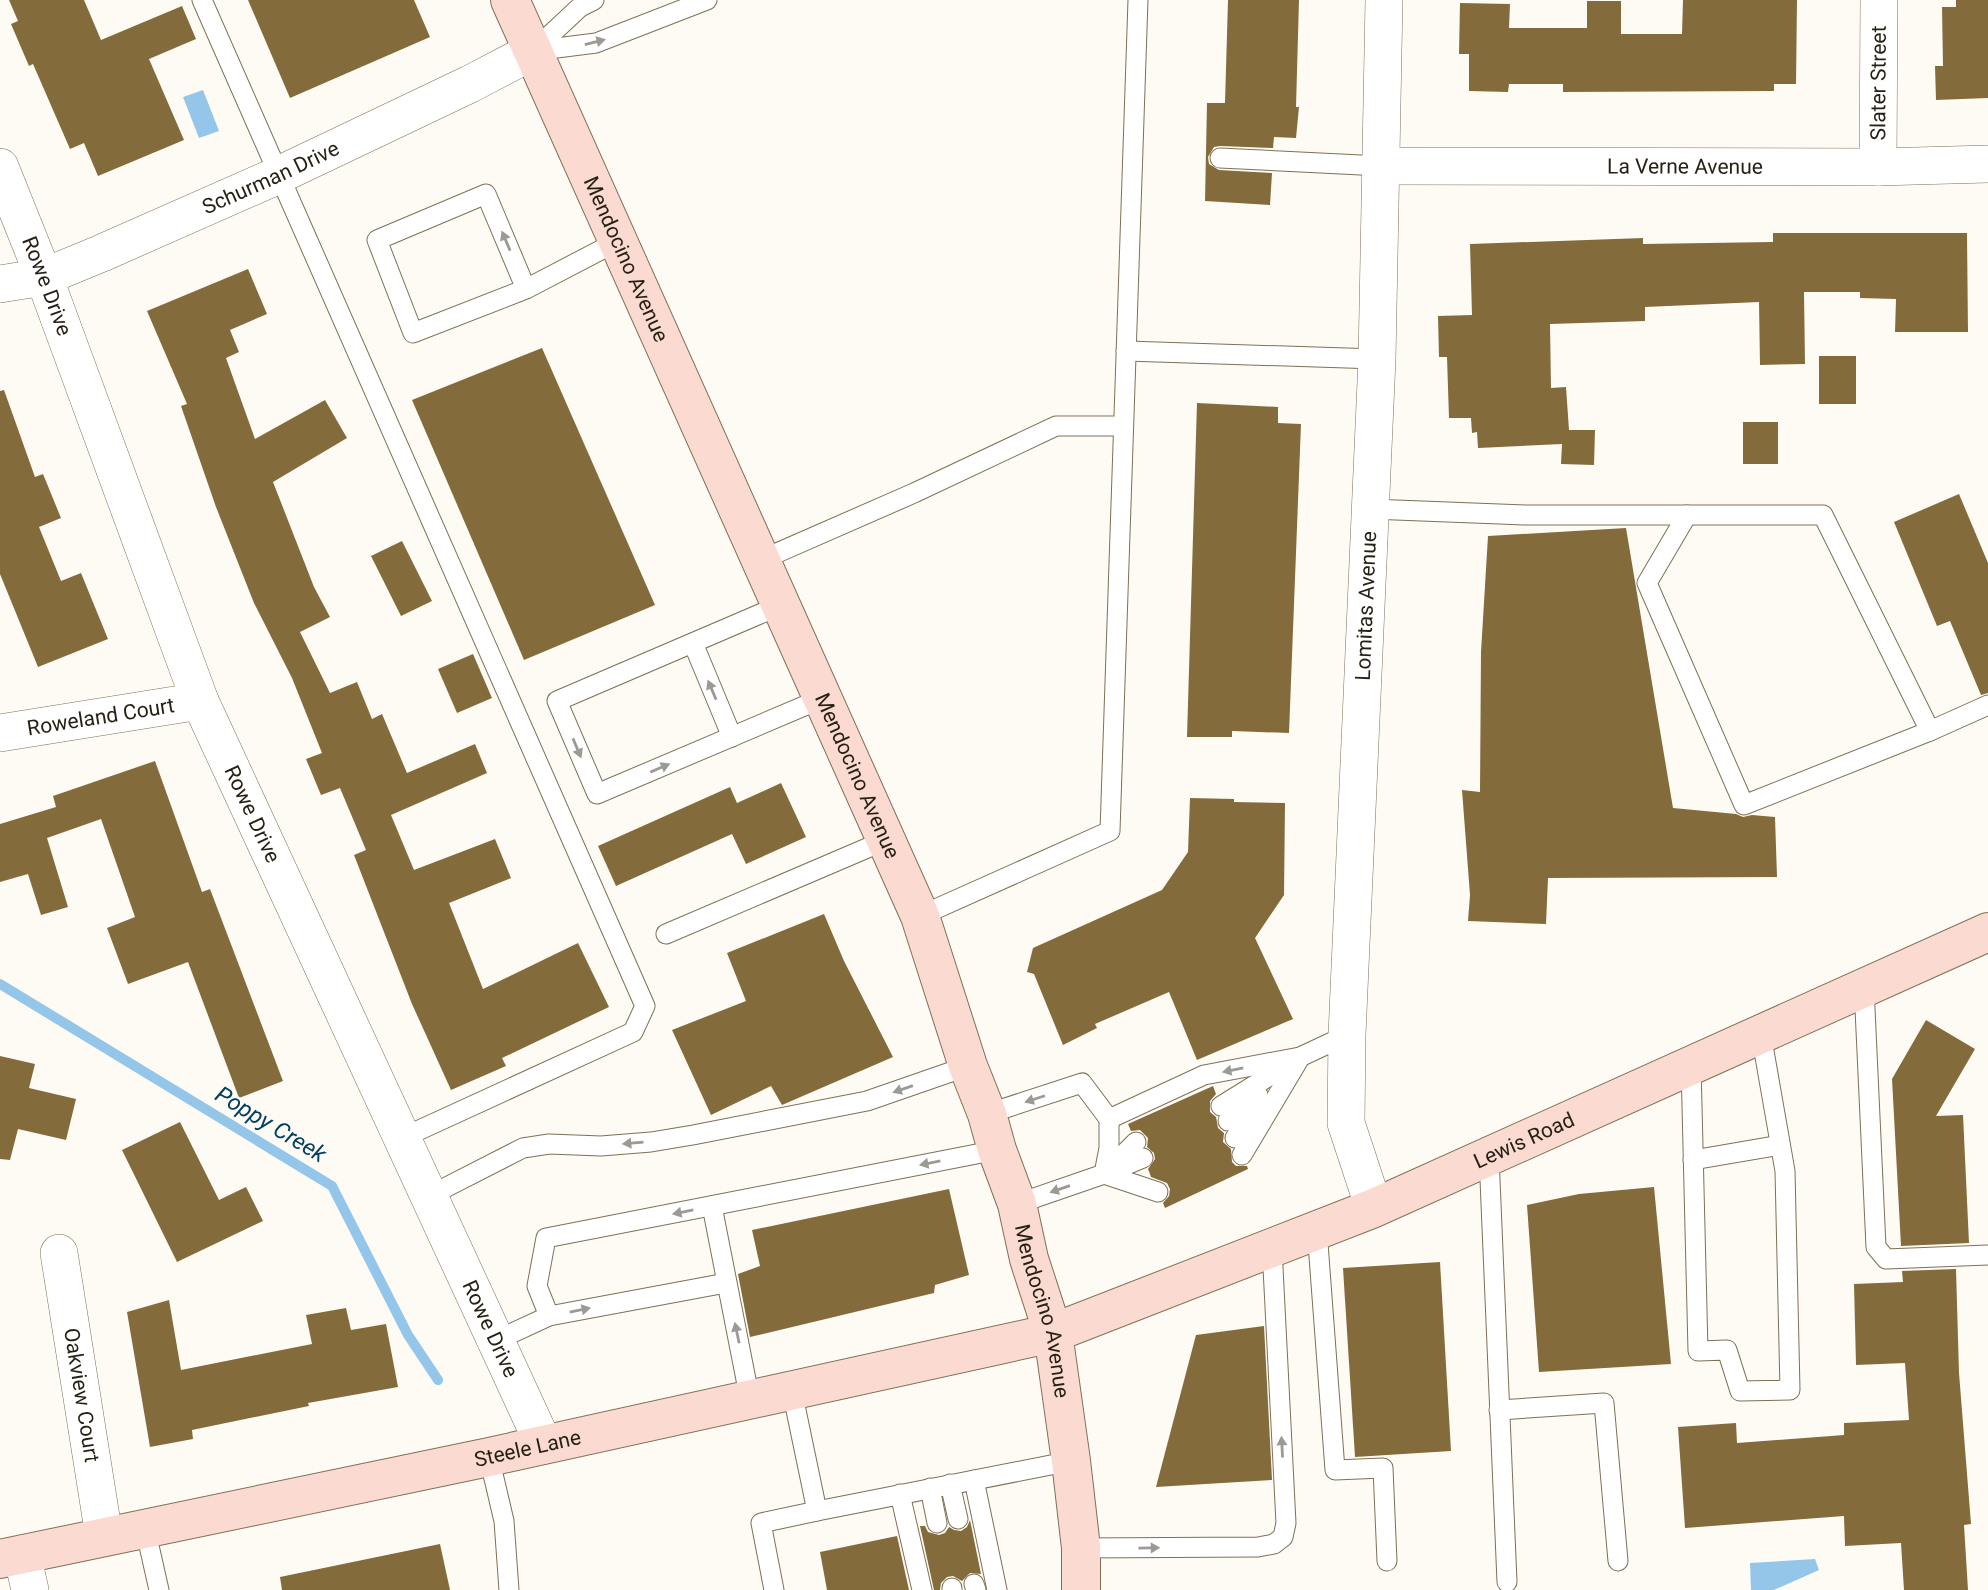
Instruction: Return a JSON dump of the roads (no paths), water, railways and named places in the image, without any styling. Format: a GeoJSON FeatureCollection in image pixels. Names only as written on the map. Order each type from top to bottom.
{"type":"FeatureCollection","features":[{"type":"Feature","properties":{"kind":"main road","name":"Mendocino Avenue"},"geometry":{"type":"LineString","coordinates":[[510,0],[920,916],[968,1066],[1017,1203],[1029,1259],[1053,1333],[1081,1548],[1081,1590]]}},
{"type":"Feature","properties":{"kind":"main road","name":"Lewis Road"},"geometry":{"type":"LineString","coordinates":[[1053,1333],[1374,1208],[1988,932]]}},
{"type":"Feature","properties":{"kind":"main road","name":"Steele Lane"},"geometry":{"type":"LineString","coordinates":[[18,1568],[104,1536],[489,1457],[1053,1333]]}},
{"type":"Feature","properties":{"kind":"street","name":"Lomitas Avenue"},"geometry":{"type":"LineString","coordinates":[[1374,1208],[1346,1123],[1347,1035],[1377,359],[1384,0]]}},
{"type":"Feature","properties":{"kind":"street","name":"Slater Street"},"geometry":{"type":"LineString","coordinates":[[1878,167],[1879,0]]}},
{"type":"Feature","properties":{"kind":"street","name":"Schurman Drive"},"geometry":{"type":"LineString","coordinates":[[0,284],[44,277],[281,174],[533,51]]}},
{"type":"Feature","properties":{"kind":"street","name":"La Verne Avenue"},"geometry":{"type":"LineString","coordinates":[[1381,166],[1878,167],[1988,164]]}},
{"type":"Feature","properties":{"kind":"street","name":"Rowe Drive"},"geometry":{"type":"LineString","coordinates":[[0,167],[44,277],[200,701],[544,1445]]}},
{"type":"Feature","properties":{"kind":"street","name":"Roweland Court"},"geometry":{"type":"LineString","coordinates":[[0,733],[200,701]]}},
{"type":"Feature","properties":{"kind":"street","name":"Oakview Court"},"geometry":{"type":"LineString","coordinates":[[59,1253],[104,1536]]}},
{"type":"Feature","properties":{"kind":"lane"},"geometry":{"type":"LineString","coordinates":[[202,0],[281,174],[645,1006],[633,1032],[402,1138]]}},
{"type":"Feature","properties":{"kind":"lane"},"geometry":{"type":"LineString","coordinates":[[533,51],[580,7],[594,0]]}},
{"type":"Feature","properties":{"kind":"lane"},"geometry":{"type":"LineString","coordinates":[[533,51],[596,43],[707,0]]}},
{"type":"Feature","properties":{"kind":"lane"},"geometry":{"type":"LineString","coordinates":[[920,916],[1110,831],[1138,0]]}},
{"type":"Feature","properties":{"kind":"lane"},"geometry":{"type":"LineString","coordinates":[[1220,158],[1381,166]]}},
{"type":"Feature","properties":{"kind":"lane"},"geometry":{"type":"LineString","coordinates":[[526,289],[486,194],[377,240],[413,333],[526,289],[618,241]]}},
{"type":"Feature","properties":{"kind":"lane"},"geometry":{"type":"LineString","coordinates":[[1126,351],[1377,359]]}},
{"type":"Feature","properties":{"kind":"lane"},"geometry":{"type":"LineString","coordinates":[[761,560],[914,493],[1056,426],[1123,426]]}},
{"type":"Feature","properties":{"kind":"lane"},"geometry":{"type":"LineString","coordinates":[[1370,509],[1525,515],[1823,514],[1930,731]]}},
{"type":"Feature","properties":{"kind":"lane"},"geometry":{"type":"LineString","coordinates":[[1687,514],[1647,583],[1744,805],[1988,705]]}},
{"type":"Feature","properties":{"kind":"lane"},"geometry":{"type":"LineString","coordinates":[[781,606],[557,701],[597,794],[823,698]]}},
{"type":"Feature","properties":{"kind":"lane"},"geometry":{"type":"LineString","coordinates":[[693,643],[732,737]]}},
{"type":"Feature","properties":{"kind":"lane"},"geometry":{"type":"LineString","coordinates":[[666,934],[886,840]]}},
{"type":"Feature","properties":{"kind":"lane"},"geometry":{"type":"LineString","coordinates":[[1864,987],[1876,1247],[1886,1259],[1988,1255]]}},
{"type":"Feature","properties":{"kind":"lane"},"geometry":{"type":"LineString","coordinates":[[1691,1065],[1698,1351],[1727,1350],[1740,1391],[1790,1390],[1785,1171],[1761,1034]]}},
{"type":"Feature","properties":{"kind":"lane"},"geometry":{"type":"LineString","coordinates":[[1109,1119],[1204,1075],[1300,1057],[1347,1035]]}},
{"type":"Feature","properties":{"kind":"lane"},"geometry":{"type":"LineString","coordinates":[[1300,1057],[1232,1130],[1300,1057]]}},
{"type":"Feature","properties":{"kind":"lane"},"geometry":{"type":"LineString","coordinates":[[429,1196],[523,1148],[549,1144],[601,1146],[693,1135],[867,1101],[968,1066]]}},
{"type":"Feature","properties":{"kind":"lane"},"geometry":{"type":"LineString","coordinates":[[549,1316],[537,1286],[546,1238],[712,1206],[992,1132],[1082,1083],[1109,1119],[1109,1149],[1104,1174]]}},
{"type":"Feature","properties":{"kind":"lane"},"geometry":{"type":"LineString","coordinates":[[1693,1160],[1780,1145]]}},
{"type":"Feature","properties":{"kind":"lane"},"geometry":{"type":"LineString","coordinates":[[1489,1156],[1507,1583]]}},
{"type":"Feature","properties":{"kind":"lane"},"geometry":{"type":"LineString","coordinates":[[1017,1203],[1104,1174],[1147,1167],[1104,1174]]}},
{"type":"Feature","properties":{"kind":"lane"},"geometry":{"type":"LineString","coordinates":[[712,1206],[750,1400]]}},
{"type":"Feature","properties":{"kind":"lane"},"geometry":{"type":"LineString","coordinates":[[1317,1230],[1335,1470],[1383,1468],[1387,1561]]}},
{"type":"Feature","properties":{"kind":"lane"},"geometry":{"type":"LineString","coordinates":[[1081,1548],[1258,1546],[1273,1544],[1283,1537],[1286,1523],[1272,1248]]}},
{"type":"Feature","properties":{"kind":"lane"},"geometry":{"type":"LineString","coordinates":[[495,1341],[549,1316],[726,1283]]}},
{"type":"Feature","properties":{"kind":"lane"},"geometry":{"type":"LineString","coordinates":[[792,1391],[817,1511]]}},
{"type":"Feature","properties":{"kind":"lane"},"geometry":{"type":"LineString","coordinates":[[1499,1410],[1604,1404],[1618,1561]]}},
{"type":"Feature","properties":{"kind":"lane"},"geometry":{"type":"LineString","coordinates":[[489,1457],[504,1521],[509,1590]]}},
{"type":"Feature","properties":{"kind":"lane"},"geometry":{"type":"LineString","coordinates":[[774,1590],[761,1523],[1071,1461]]}},
{"type":"Feature","properties":{"kind":"lane"},"geometry":{"type":"LineString","coordinates":[[974,1480],[997,1590]]}},
{"type":"Feature","properties":{"kind":"lane"},"geometry":{"type":"LineString","coordinates":[[950,1484],[958,1519]]}},
{"type":"Feature","properties":{"kind":"lane"},"geometry":{"type":"LineString","coordinates":[[930,1489],[937,1523]]}},
{"type":"Feature","properties":{"kind":"lane"},"geometry":{"type":"LineString","coordinates":[[900,1494],[922,1590]]}},
{"type":"Feature","properties":{"kind":"lane"},"geometry":{"type":"LineString","coordinates":[[145,1528],[159,1590]]}},
{"type":"Feature","properties":{"kind":"water"},"geometry":{"type":"Polygon","coordinates":[[[203,90],[219,131],[199,138],[183,97],[203,90]]]}},
{"type":"Feature","properties":{"kind":"water"},"geometry":{"type":"Polygon","coordinates":[[[1815,1559],[1819,1570],[1774,1590],[1751,1590],[1750,1563],[1815,1559]]]}},
{"type":"Feature","properties":{"kind":"waterway","name":"Poppy Creek"},"geometry":{"type":"LineString","coordinates":[[0,984],[332,1186],[408,1335],[438,1380]]}}]}
